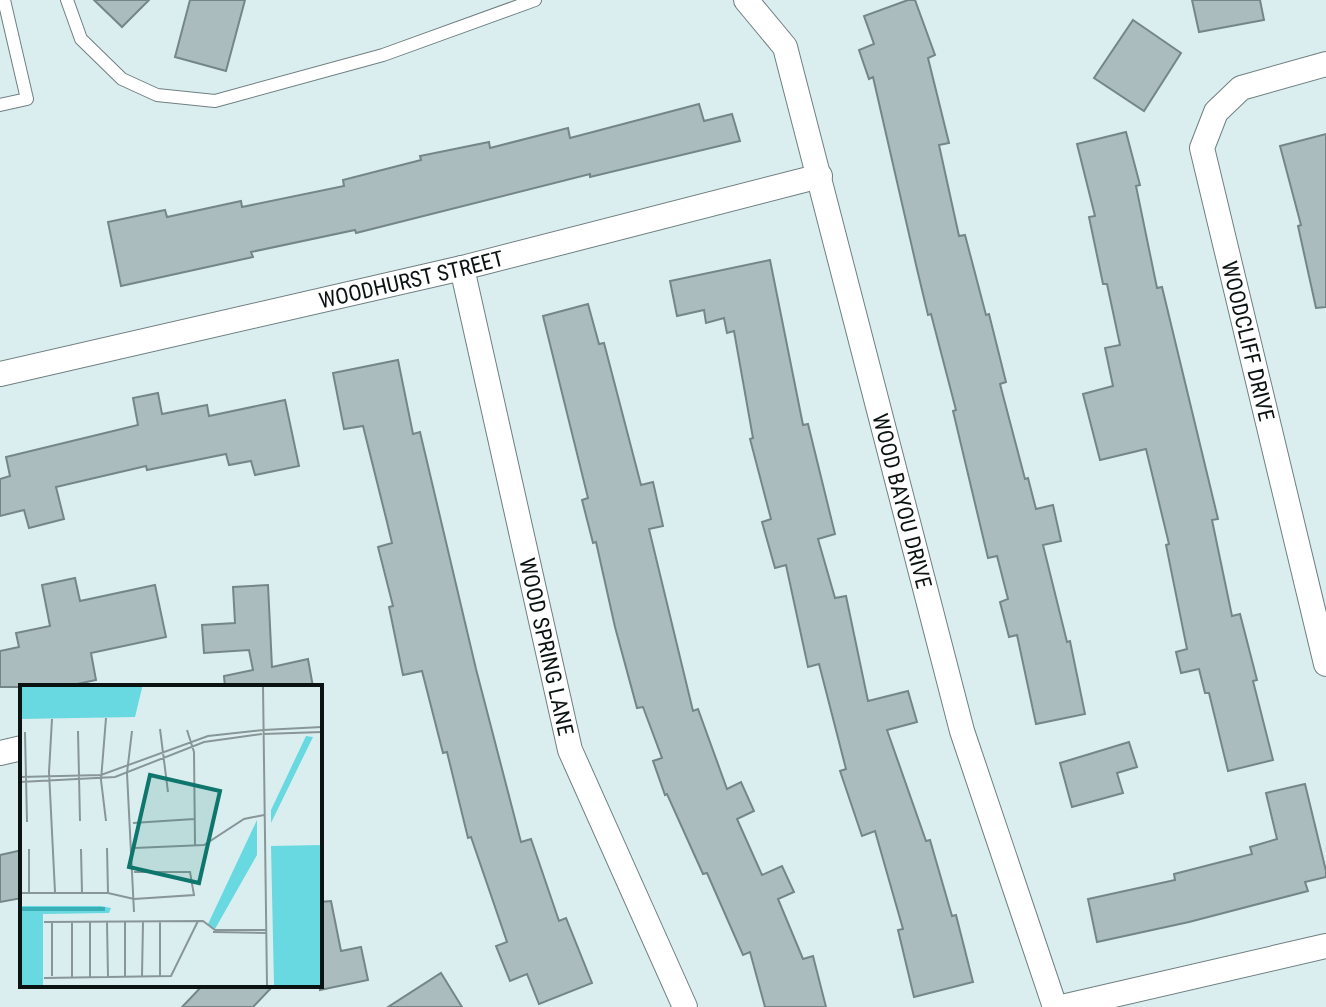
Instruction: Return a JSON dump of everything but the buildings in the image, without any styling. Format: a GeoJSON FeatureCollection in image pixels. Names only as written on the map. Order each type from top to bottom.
{"type":"FeatureCollection","features":[{"type":"Feature","properties":{"kind":"street","name":"WOOD BAYOU DRIVE"},"geometry":{"type":"LineString","coordinates":[[746,0],[785,47],[962,731],[1055,1007]]}},
{"type":"Feature","properties":{"kind":"street","name":"WOODCLIFF DRIVE"},"geometry":{"type":"LineString","coordinates":[[1326,64],[1241,88],[1216,112],[1202,148],[1326,664]]}},
{"type":"Feature","properties":{"kind":"street","name":"WOODHURST STREET"},"geometry":{"type":"LineString","coordinates":[[0,374],[462,268],[820,176]]}},
{"type":"Feature","properties":{"kind":"street","name":"WOOD SPRING LANE"},"geometry":{"type":"LineString","coordinates":[[462,268],[570,750],[685,1007]]}},
{"type":"Feature","properties":{"kind":"street"},"geometry":{"type":"LineString","coordinates":[[0,753],[20,748]]}},
{"type":"Feature","properties":{"kind":"street"},"geometry":{"type":"LineString","coordinates":[[1062,1007],[1326,946]]}},
{"type":"Feature","properties":{"kind":"lane"},"geometry":{"type":"LineString","coordinates":[[67,0],[81,39],[122,79],[157,95],[215,101],[383,55],[535,0]]}},
{"type":"Feature","properties":{"kind":"lane"},"geometry":{"type":"LineString","coordinates":[[493,0],[504,11]]}},
{"type":"Feature","properties":{"kind":"lane"},"geometry":{"type":"LineString","coordinates":[[0,105],[27,99],[4,7]]}}]}
